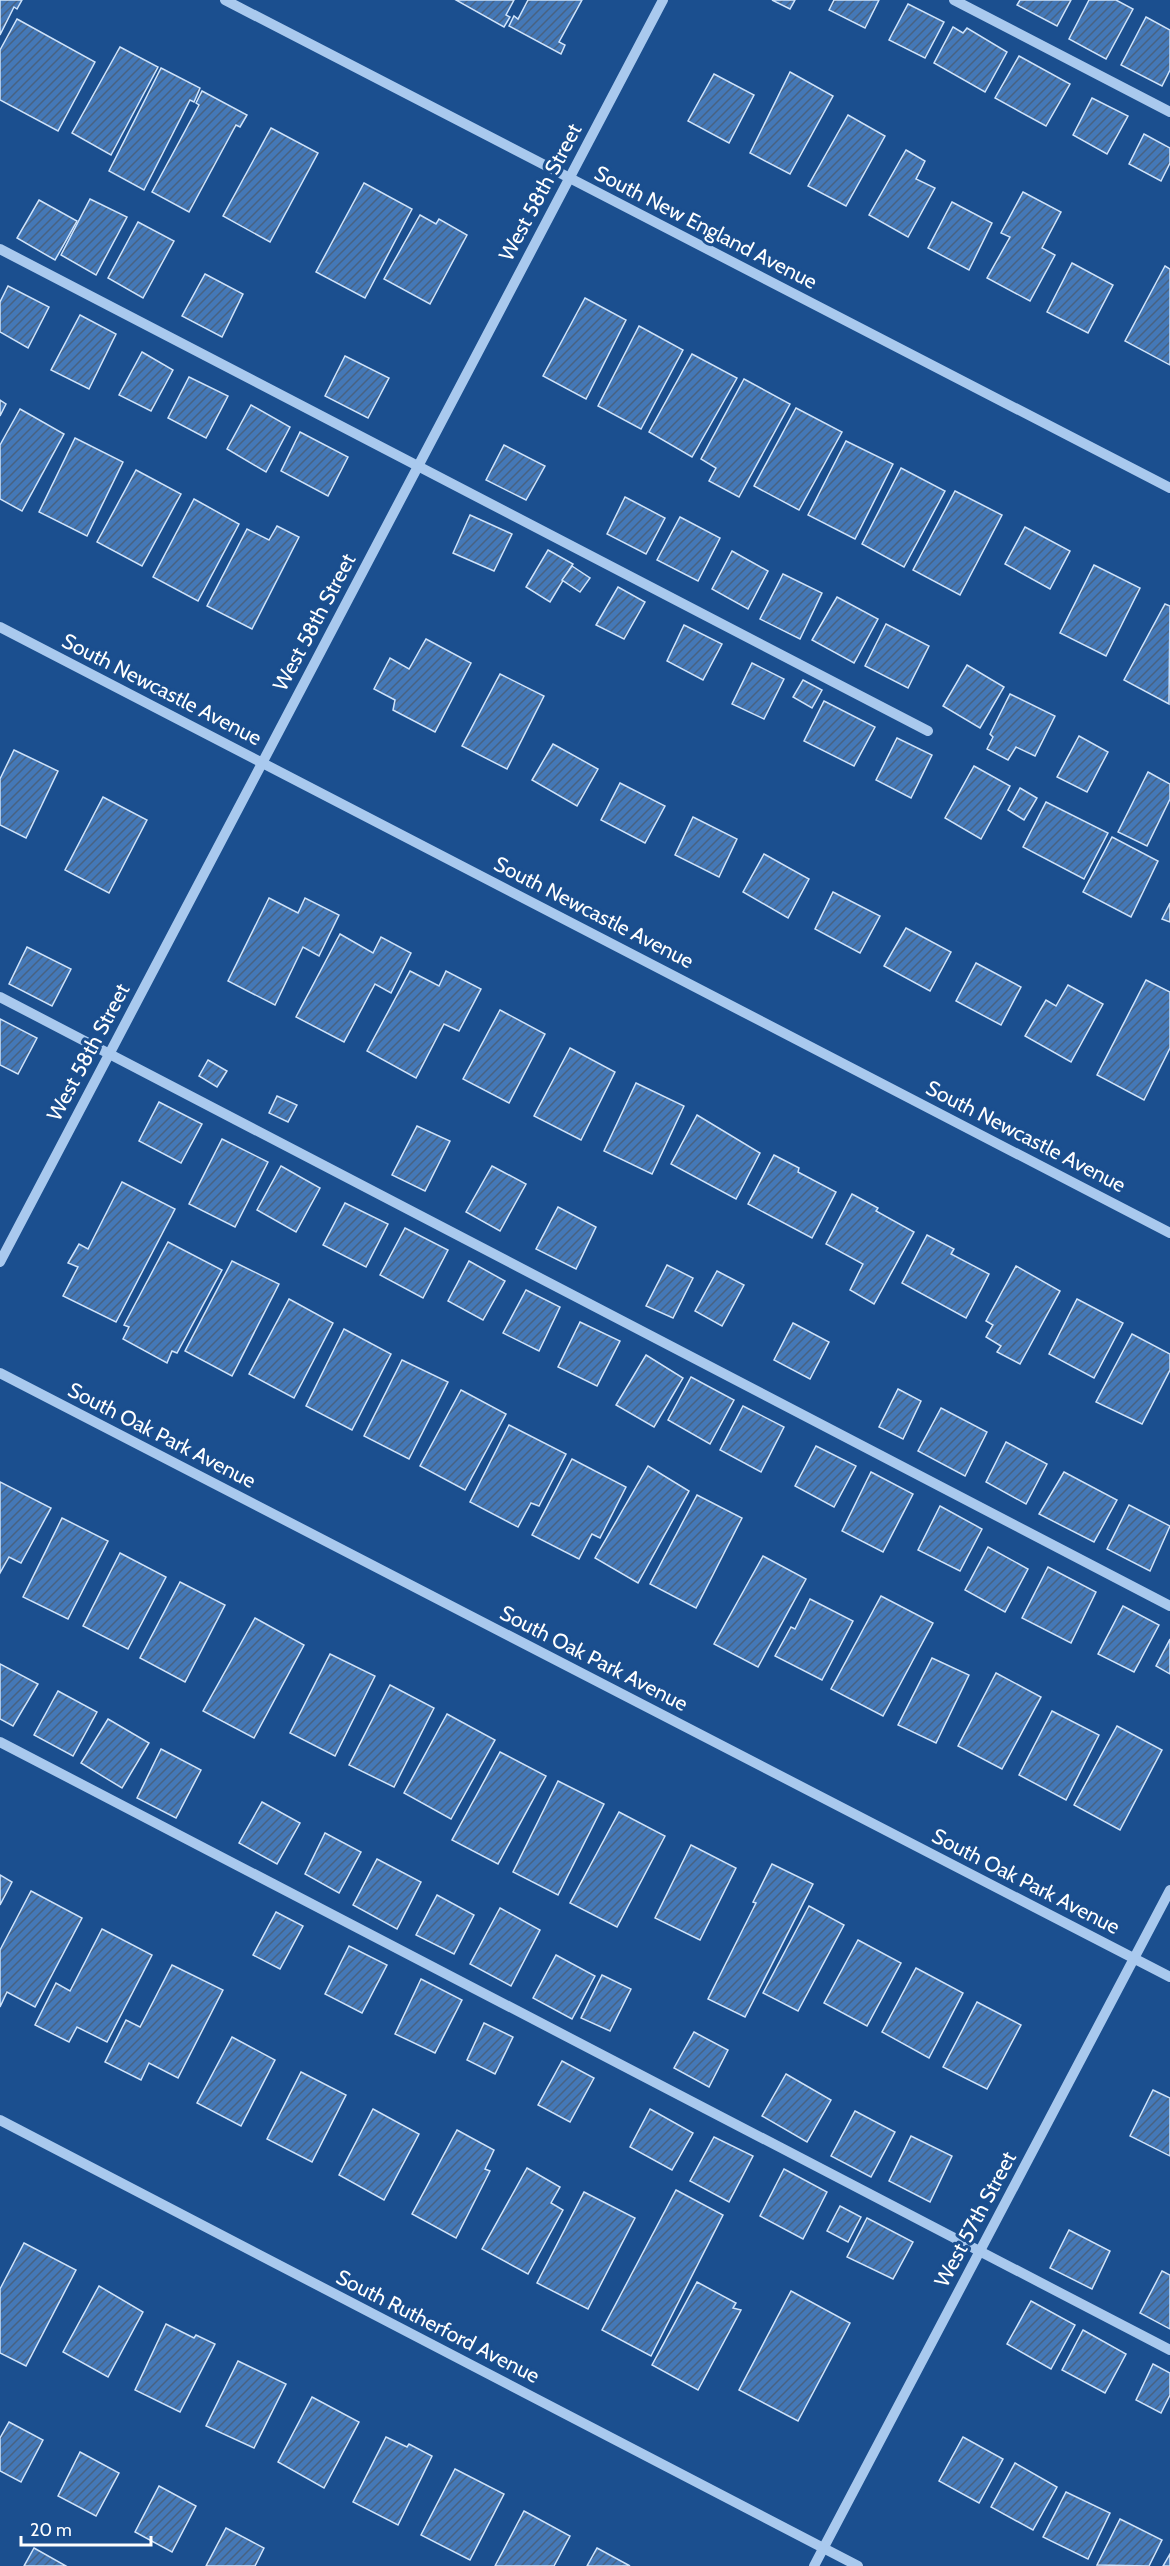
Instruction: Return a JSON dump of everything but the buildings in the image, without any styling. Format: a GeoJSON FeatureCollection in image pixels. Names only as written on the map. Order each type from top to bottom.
{"type":"FeatureCollection","features":[{"type":"Feature","properties":{"kind":"street","name":"South New England Avenue"},"geometry":{"type":"LineString","coordinates":[[225,0],[1170,488]]}},
{"type":"Feature","properties":{"kind":"street","name":"West 58th Street"},"geometry":{"type":"LineString","coordinates":[[0,1263],[663,0]]}},
{"type":"Feature","properties":{"kind":"street"},"geometry":{"type":"LineString","coordinates":[[954,0],[1170,112]]}},
{"type":"Feature","properties":{"kind":"street"},"geometry":{"type":"LineString","coordinates":[[0,249],[928,730]]}},
{"type":"Feature","properties":{"kind":"street","name":"South Newcastle Avenue"},"geometry":{"type":"LineString","coordinates":[[0,627],[1170,1233]]}},
{"type":"Feature","properties":{"kind":"street"},"geometry":{"type":"LineString","coordinates":[[0,997],[1170,1606]]}},
{"type":"Feature","properties":{"kind":"street","name":"South Oak Park Avenue"},"geometry":{"type":"LineString","coordinates":[[0,1373],[1170,1977]]}},
{"type":"Feature","properties":{"kind":"street"},"geometry":{"type":"LineString","coordinates":[[0,1742],[1170,2350]]}},
{"type":"Feature","properties":{"kind":"street","name":"West 57th Street"},"geometry":{"type":"LineString","coordinates":[[814,2566],[1170,1890]]}},
{"type":"Feature","properties":{"kind":"street","name":"South Rutherford Avenue"},"geometry":{"type":"LineString","coordinates":[[0,2120],[858,2566]]}}]}
